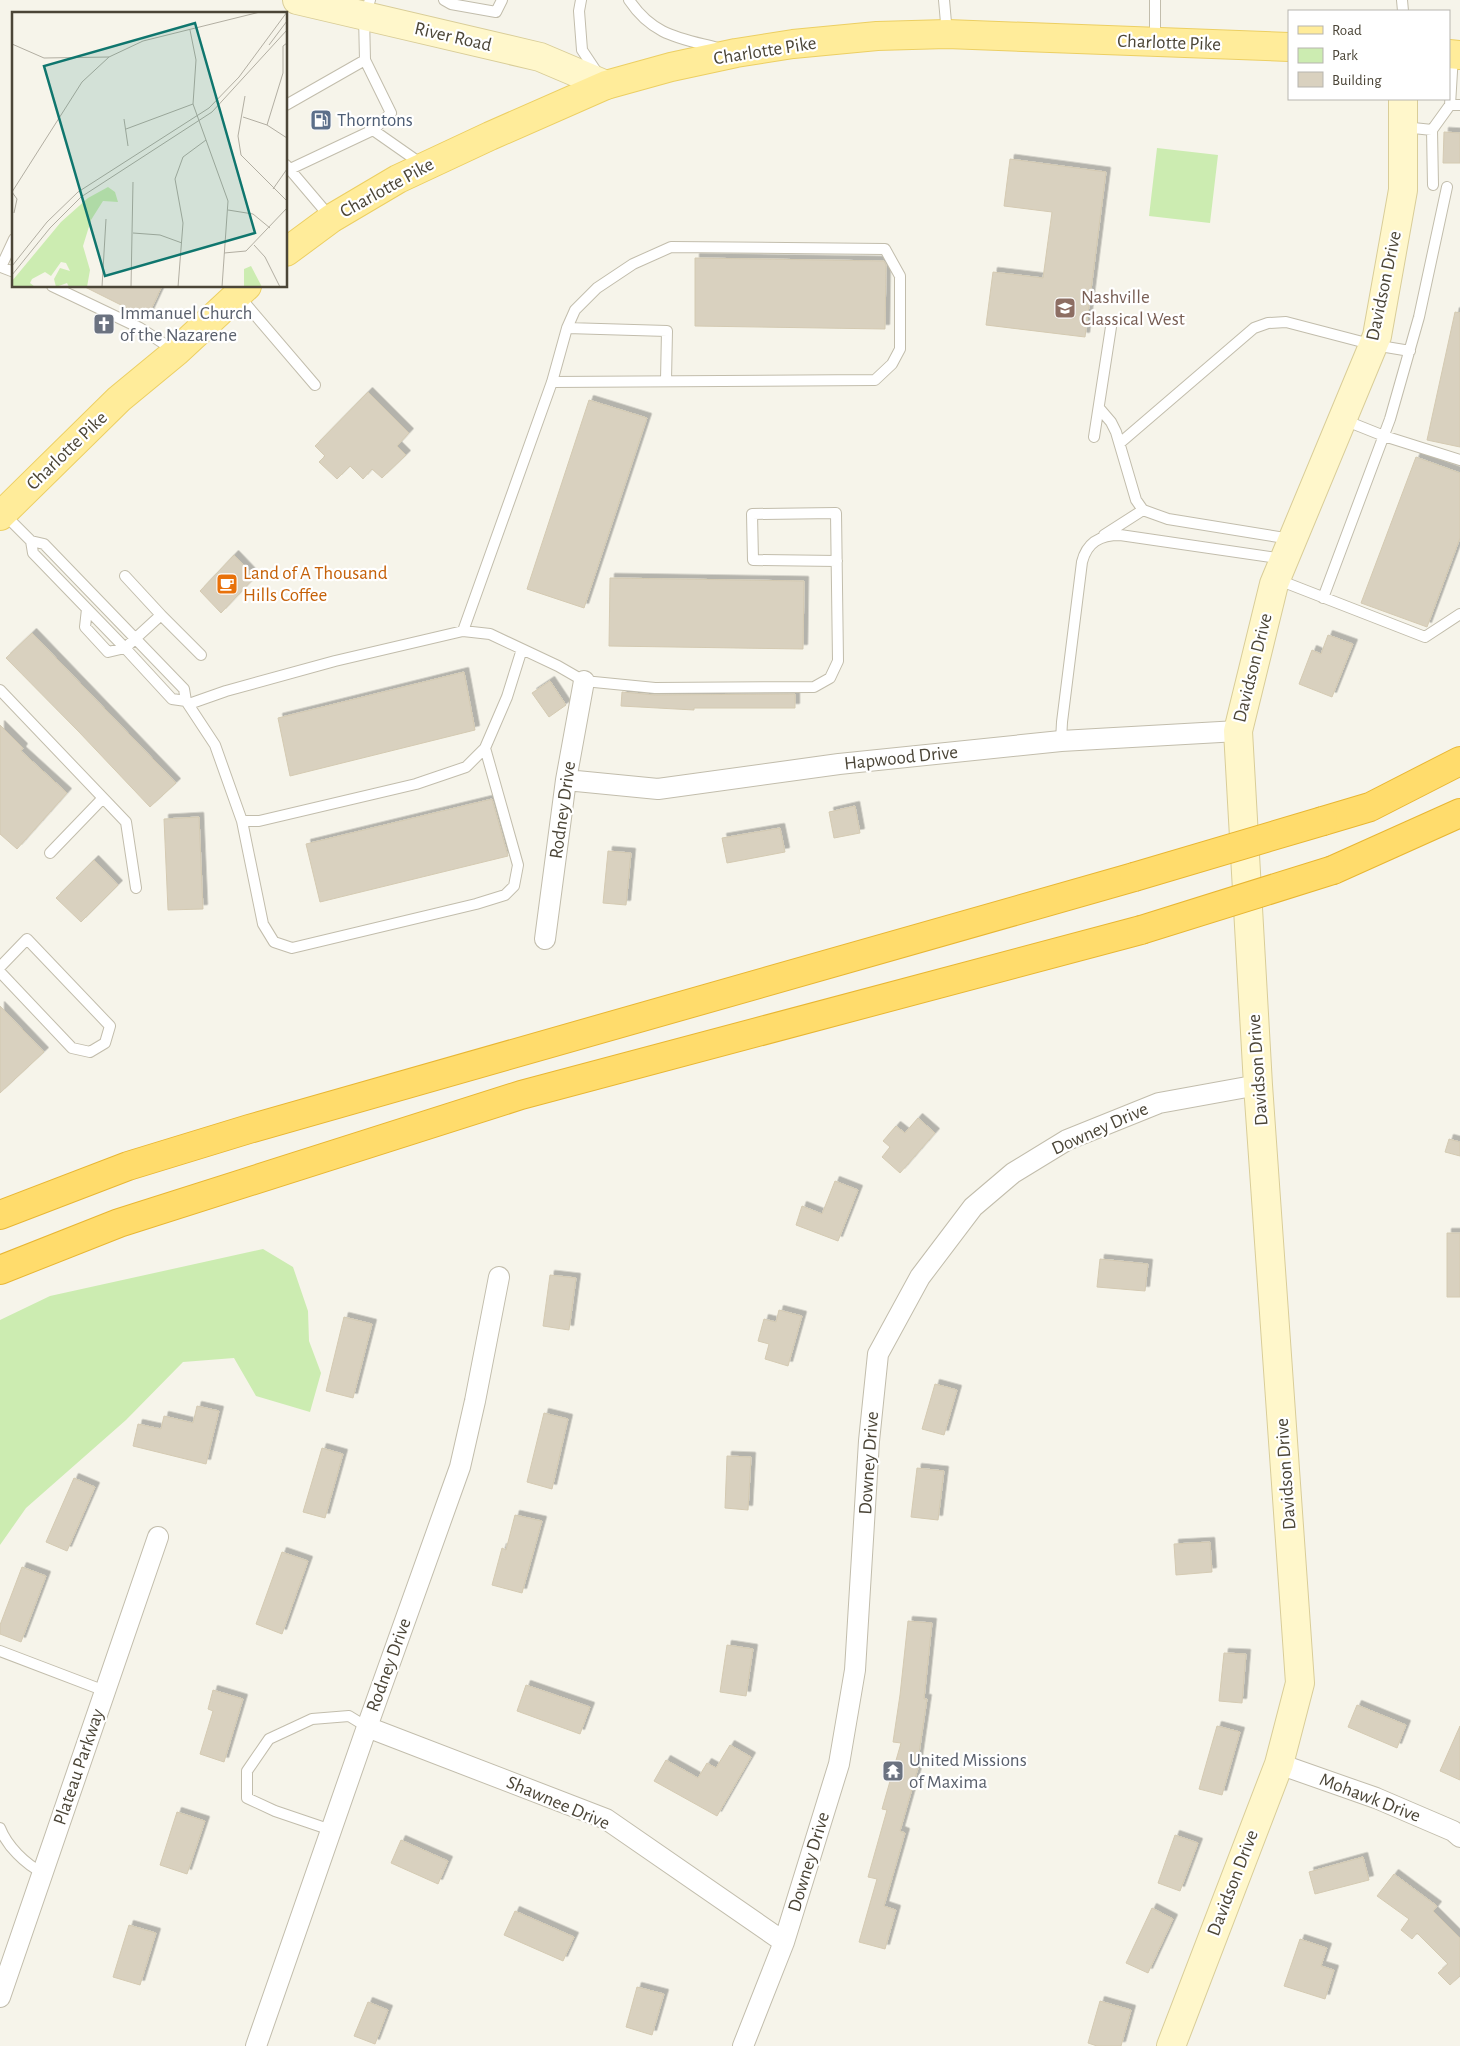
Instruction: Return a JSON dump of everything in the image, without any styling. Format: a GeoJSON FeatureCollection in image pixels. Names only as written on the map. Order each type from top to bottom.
{"type":"FeatureCollection","features":[{"type":"Feature","properties":{"kind":"highway"},"geometry":{"type":"LineString","coordinates":[[0,1215],[128,1166],[240,1131],[1134,877],[1370,807],[1460,761]]}},
{"type":"Feature","properties":{"kind":"highway"},"geometry":{"type":"LineString","coordinates":[[0,1270],[119,1223],[521,1095],[1141,930],[1333,870],[1460,813]]}},
{"type":"Feature","properties":{"kind":"main road","name":"Charlotte Pike"},"geometry":{"type":"LineString","coordinates":[[288,251],[332,218],[398,179],[606,85],[671,67],[736,53],[793,44],[877,36],[947,34],[1288,47]]}},
{"type":"Feature","properties":{"kind":"main road","name":"Charlotte Pike"},"geometry":{"type":"LineString","coordinates":[[2,515],[120,399],[176,352],[242,290]]}},
{"type":"Feature","properties":{"kind":"street","name":"River Road"},"geometry":{"type":"LineString","coordinates":[[297,0],[362,10],[540,58],[606,85]]}},
{"type":"Feature","properties":{"kind":"street","name":"Davidson Drive"},"geometry":{"type":"LineString","coordinates":[[1171,2046],[1279,1764],[1300,1683],[1258,1085],[1238,731],[1285,559],[1377,336],[1403,190],[1403,100]]}},
{"type":"Feature","properties":{"kind":"street","name":"Rodney Drive"},"geometry":{"type":"LineString","coordinates":[[545,939],[566,780],[584,681]]}},
{"type":"Feature","properties":{"kind":"street","name":"Hapwood Drive"},"geometry":{"type":"LineString","coordinates":[[566,780],[658,789],[839,764],[1061,741],[1238,731]]}},
{"type":"Feature","properties":{"kind":"street","name":"Downey Drive"},"geometry":{"type":"LineString","coordinates":[[743,2046],[784,1942],[839,1764],[855,1670],[869,1441],[878,1354],[920,1277],[973,1207],[1013,1173],[1066,1140],[1159,1103],[1258,1085]]}},
{"type":"Feature","properties":{"kind":"street","name":"Rodney Drive"},"geometry":{"type":"LineString","coordinates":[[256,2046],[460,1467],[475,1402],[499,1277]]}},
{"type":"Feature","properties":{"kind":"street","name":"Plateau Parkway"},"geometry":{"type":"LineString","coordinates":[[0,1997],[158,1537]]}},
{"type":"Feature","properties":{"kind":"street","name":"Shawnee Drive"},"geometry":{"type":"LineString","coordinates":[[367,1727],[606,1820],[784,1942]]}},
{"type":"Feature","properties":{"kind":"street","name":"Mohawk Drive"},"geometry":{"type":"LineString","coordinates":[[1279,1764],[1376,1798],[1453,1831],[1460,1837]]}},
{"type":"Feature","properties":{"kind":"lane"},"geometry":{"type":"LineString","coordinates":[[288,168],[373,130],[391,113],[365,60],[362,10],[324,0]]}},
{"type":"Feature","properties":{"kind":"lane"},"geometry":{"type":"LineString","coordinates":[[444,0],[451,4],[496,12],[502,0]]}},
{"type":"Feature","properties":{"kind":"lane"},"geometry":{"type":"LineString","coordinates":[[581,0],[579,11],[582,50],[606,85]]}},
{"type":"Feature","properties":{"kind":"lane"},"geometry":{"type":"LineString","coordinates":[[629,0],[640,15],[663,33],[736,53]]}},
{"type":"Feature","properties":{"kind":"lane"},"geometry":{"type":"LineString","coordinates":[[944,0],[947,34]]}},
{"type":"Feature","properties":{"kind":"lane"},"geometry":{"type":"LineString","coordinates":[[1155,0],[1155,42]]}},
{"type":"Feature","properties":{"kind":"lane"},"geometry":{"type":"LineString","coordinates":[[1433,185],[1432,130],[1455,105],[1454,54]]}},
{"type":"Feature","properties":{"kind":"lane"},"geometry":{"type":"LineString","coordinates":[[288,103],[365,60]]}},
{"type":"Feature","properties":{"kind":"lane"},"geometry":{"type":"LineString","coordinates":[[1403,126],[1432,130]]}},
{"type":"Feature","properties":{"kind":"lane"},"geometry":{"type":"LineString","coordinates":[[373,130],[424,166]]}},
{"type":"Feature","properties":{"kind":"lane"},"geometry":{"type":"LineString","coordinates":[[288,169],[332,218]]}},
{"type":"Feature","properties":{"kind":"lane"},"geometry":{"type":"LineString","coordinates":[[1323,598],[1384,436],[1410,351],[1420,317],[1447,188]]}},
{"type":"Feature","properties":{"kind":"lane"},"geometry":{"type":"LineString","coordinates":[[12,243],[1,267],[12,271]]}},
{"type":"Feature","properties":{"kind":"lane"},"geometry":{"type":"LineString","coordinates":[[463,631],[552,382],[567,328],[575,310],[597,288],[633,264],[671,247],[885,249],[900,276],[900,349],[892,364],[875,380],[552,382]]}},
{"type":"Feature","properties":{"kind":"lane"},"geometry":{"type":"LineString","coordinates":[[68,289],[140,328],[176,352]]}},
{"type":"Feature","properties":{"kind":"lane"},"geometry":{"type":"LineString","coordinates":[[242,290],[315,385]]}},
{"type":"Feature","properties":{"kind":"lane"},"geometry":{"type":"LineString","coordinates":[[1120,443],[1254,328],[1263,324],[1276,322],[1300,325],[1410,351]]}},
{"type":"Feature","properties":{"kind":"lane"},"geometry":{"type":"LineString","coordinates":[[1094,437],[1111,327]]}},
{"type":"Feature","properties":{"kind":"lane"},"geometry":{"type":"LineString","coordinates":[[567,328],[667,331],[666,380]]}},
{"type":"Feature","properties":{"kind":"lane"},"geometry":{"type":"LineString","coordinates":[[1099,408],[1111,422],[1120,443],[1136,500],[1144,510],[1285,559],[1323,598],[1425,637],[1460,614]]}},
{"type":"Feature","properties":{"kind":"lane"},"geometry":{"type":"LineString","coordinates":[[1343,419],[1384,436],[1460,460]]}},
{"type":"Feature","properties":{"kind":"lane"},"geometry":{"type":"LineString","coordinates":[[1061,741],[1062,715],[1082,562],[1085,552],[1090,545],[1102,536],[1144,510]]}},
{"type":"Feature","properties":{"kind":"lane"},"geometry":{"type":"LineString","coordinates":[[31,541],[33,553],[172,699],[187,703],[335,661],[463,631],[490,634],[584,681],[655,688],[814,687],[830,678],[838,661],[837,561],[836,513],[752,514],[753,560],[837,561]]}},
{"type":"Feature","properties":{"kind":"lane"},"geometry":{"type":"LineString","coordinates":[[2,515],[31,541],[44,544],[184,689],[187,703],[215,746],[242,821],[263,924],[274,942],[292,948],[476,904],[504,895],[514,886],[518,865],[485,748]]}},
{"type":"Feature","properties":{"kind":"lane"},"geometry":{"type":"LineString","coordinates":[[1102,536],[1120,535],[1285,559]]}},
{"type":"Feature","properties":{"kind":"lane"},"geometry":{"type":"LineString","coordinates":[[125,576],[201,655]]}},
{"type":"Feature","properties":{"kind":"lane"},"geometry":{"type":"LineString","coordinates":[[87,609],[85,627],[108,652],[125,648],[161,615]]}},
{"type":"Feature","properties":{"kind":"lane"},"geometry":{"type":"LineString","coordinates":[[242,821],[259,821],[416,784],[466,766],[485,748],[507,698],[522,649]]}},
{"type":"Feature","properties":{"kind":"lane"},"geometry":{"type":"LineString","coordinates":[[0,690],[126,822],[136,888]]}},
{"type":"Feature","properties":{"kind":"lane"},"geometry":{"type":"LineString","coordinates":[[50,854],[103,798]]}},
{"type":"Feature","properties":{"kind":"lane"},"geometry":{"type":"LineString","coordinates":[[0,968],[27,940],[110,1026],[105,1043],[90,1052],[72,1048],[0,972]]}},
{"type":"Feature","properties":{"kind":"lane"},"geometry":{"type":"LineString","coordinates":[[0,1651],[105,1691]]}},
{"type":"Feature","properties":{"kind":"lane"},"geometry":{"type":"LineString","coordinates":[[331,1830],[275,1811],[246,1798],[247,1771],[269,1739],[312,1718],[349,1716],[367,1727]]}},
{"type":"Feature","properties":{"kind":"lane"},"geometry":{"type":"LineString","coordinates":[[0,1828],[3,1835],[26,1862],[43,1873]]}},
{"type":"Feature","properties":{"kind":"green space"},"geometry":{"type":"Polygon","coordinates":[[[1157,148],[1218,155],[1210,223],[1149,216],[1157,148]]]}},
{"type":"Feature","properties":{"kind":"green space"},"geometry":{"type":"Polygon","coordinates":[[[263,1249],[293,1267],[308,1311],[309,1341],[321,1373],[310,1412],[256,1396],[234,1358],[183,1362],[126,1420],[26,1508],[0,1545],[0,1320],[50,1296],[263,1249]]]}},
{"type":"Feature","properties":{"kind":"building"},"geometry":{"type":"Polygon","coordinates":[[[1444,132],[1460,133],[1460,163],[1443,163],[1444,132]]]}},
{"type":"Feature","properties":{"kind":"building"},"geometry":{"type":"Polygon","coordinates":[[[1010,159],[1106,172],[1085,337],[986,325],[993,272],[1043,278],[1052,212],[1004,206],[1010,159]]]}},
{"type":"Feature","properties":{"kind":"building"},"geometry":{"type":"Polygon","coordinates":[[[695,258],[884,261],[886,265],[885,329],[695,326],[695,258]]]}},
{"type":"Feature","properties":{"kind":"building"},"geometry":{"type":"Polygon","coordinates":[[[87,288],[161,288],[147,318],[87,288]]]}},
{"type":"Feature","properties":{"kind":"building"},"geometry":{"type":"Polygon","coordinates":[[[1455,312],[1460,313],[1460,447],[1427,440],[1455,312]]]}},
{"type":"Feature","properties":{"kind":"building"},"geometry":{"type":"Polygon","coordinates":[[[368,392],[409,433],[397,446],[406,455],[382,478],[372,469],[363,479],[350,466],[337,479],[319,462],[325,456],[315,446],[368,392]]]}},
{"type":"Feature","properties":{"kind":"building"},"geometry":{"type":"Polygon","coordinates":[[[589,400],[647,418],[584,608],[527,589],[589,400]]]}},
{"type":"Feature","properties":{"kind":"building"},"geometry":{"type":"Polygon","coordinates":[[[1416,457],[1460,473],[1460,538],[1427,627],[1361,603],[1416,457]]]}},
{"type":"Feature","properties":{"kind":"building","name":"Land of A Thousand Hills Coffee"},"geometry":{"type":"Polygon","coordinates":[[[234,555],[255,577],[221,613],[200,591],[234,555]]]}},
{"type":"Feature","properties":{"kind":"building"},"geometry":{"type":"Polygon","coordinates":[[[610,578],[804,581],[803,649],[609,646],[610,578]]]}},
{"type":"Feature","properties":{"kind":"building"},"geometry":{"type":"Polygon","coordinates":[[[32,633],[176,783],[150,807],[6,658],[32,633]]]}},
{"type":"Feature","properties":{"kind":"building"},"geometry":{"type":"Polygon","coordinates":[[[1328,635],[1353,644],[1332,697],[1299,684],[1312,650],[1321,654],[1328,635]]]}},
{"type":"Feature","properties":{"kind":"building"},"geometry":{"type":"Polygon","coordinates":[[[464,672],[475,730],[290,776],[278,718],[464,672]]]}},
{"type":"Feature","properties":{"kind":"building"},"geometry":{"type":"Polygon","coordinates":[[[550,681],[566,705],[549,717],[532,693],[550,681]]]}},
{"type":"Feature","properties":{"kind":"building"},"geometry":{"type":"Polygon","coordinates":[[[622,692],[655,695],[795,694],[795,708],[694,708],[694,710],[621,706],[622,692]]]}},
{"type":"Feature","properties":{"kind":"building"},"geometry":{"type":"Polygon","coordinates":[[[0,725],[23,748],[21,751],[67,793],[17,849],[0,834],[0,725]]]}},
{"type":"Feature","properties":{"kind":"building"},"geometry":{"type":"Polygon","coordinates":[[[492,799],[508,856],[320,902],[306,844],[492,799]]]}},
{"type":"Feature","properties":{"kind":"building"},"geometry":{"type":"Polygon","coordinates":[[[855,806],[860,833],[834,838],[829,812],[855,806]]]}},
{"type":"Feature","properties":{"kind":"building"},"geometry":{"type":"Polygon","coordinates":[[[199,817],[203,909],[168,910],[164,819],[199,817]]]}},
{"type":"Feature","properties":{"kind":"building"},"geometry":{"type":"Polygon","coordinates":[[[780,828],[785,852],[727,863],[722,838],[780,828]]]}},
{"type":"Feature","properties":{"kind":"building"},"geometry":{"type":"Polygon","coordinates":[[[608,851],[631,853],[626,905],[603,903],[608,851]]]}},
{"type":"Feature","properties":{"kind":"building"},"geometry":{"type":"Polygon","coordinates":[[[94,860],[118,885],[81,922],[56,898],[94,860]]]}},
{"type":"Feature","properties":{"kind":"building"},"geometry":{"type":"Polygon","coordinates":[[[0,1006],[44,1052],[0,1093],[0,1006]]]}},
{"type":"Feature","properties":{"kind":"building"},"geometry":{"type":"Polygon","coordinates":[[[918,1118],[935,1133],[900,1173],[882,1157],[890,1147],[883,1141],[896,1126],[905,1133],[918,1118]]]}},
{"type":"Feature","properties":{"kind":"building"},"geometry":{"type":"Polygon","coordinates":[[[1449,1139],[1460,1142],[1460,1156],[1445,1152],[1449,1139]]]}},
{"type":"Feature","properties":{"kind":"building"},"geometry":{"type":"Polygon","coordinates":[[[835,1181],[858,1190],[838,1241],[796,1225],[802,1206],[822,1214],[835,1181]]]}},
{"type":"Feature","properties":{"kind":"building"},"geometry":{"type":"Polygon","coordinates":[[[1447,1233],[1460,1233],[1460,1297],[1447,1297],[1447,1233]]]}},
{"type":"Feature","properties":{"kind":"building"},"geometry":{"type":"Polygon","coordinates":[[[1100,1259],[1148,1264],[1145,1291],[1097,1287],[1100,1259]]]}},
{"type":"Feature","properties":{"kind":"building"},"geometry":{"type":"Polygon","coordinates":[[[550,1275],[576,1278],[569,1330],[543,1326],[550,1275]]]}},
{"type":"Feature","properties":{"kind":"building"},"geometry":{"type":"Polygon","coordinates":[[[779,1310],[802,1316],[788,1366],[765,1359],[769,1344],[758,1341],[764,1319],[776,1322],[779,1310]]]}},
{"type":"Feature","properties":{"kind":"building"},"geometry":{"type":"Polygon","coordinates":[[[344,1317],[372,1324],[353,1398],[326,1391],[344,1317]]]}},
{"type":"Feature","properties":{"kind":"building"},"geometry":{"type":"Polygon","coordinates":[[[935,1384],[957,1390],[944,1435],[922,1429],[935,1384]]]}},
{"type":"Feature","properties":{"kind":"building"},"geometry":{"type":"Polygon","coordinates":[[[197,1406],[219,1411],[206,1464],[133,1446],[138,1424],[161,1429],[164,1416],[193,1423],[197,1406]]]}},
{"type":"Feature","properties":{"kind":"building"},"geometry":{"type":"Polygon","coordinates":[[[544,1413],[568,1419],[552,1489],[527,1482],[544,1413]]]}},
{"type":"Feature","properties":{"kind":"building"},"geometry":{"type":"Polygon","coordinates":[[[322,1448],[343,1454],[325,1518],[303,1512],[322,1448]]]}},
{"type":"Feature","properties":{"kind":"building"},"geometry":{"type":"Polygon","coordinates":[[[727,1456],[751,1457],[748,1510],[725,1508],[727,1456]]]}},
{"type":"Feature","properties":{"kind":"building"},"geometry":{"type":"Polygon","coordinates":[[[917,1468],[944,1471],[938,1520],[911,1517],[917,1468]]]}},
{"type":"Feature","properties":{"kind":"building"},"geometry":{"type":"Polygon","coordinates":[[[74,1478],[95,1487],[67,1551],[46,1542],[74,1478]]]}},
{"type":"Feature","properties":{"kind":"building"},"geometry":{"type":"Polygon","coordinates":[[[515,1515],[542,1521],[522,1593],[492,1585],[502,1548],[506,1550],[515,1515]]]}},
{"type":"Feature","properties":{"kind":"building"},"geometry":{"type":"Polygon","coordinates":[[[1210,1542],[1212,1572],[1176,1575],[1174,1544],[1210,1542]]]}},
{"type":"Feature","properties":{"kind":"building"},"geometry":{"type":"Polygon","coordinates":[[[282,1552],[308,1561],[282,1634],[256,1624],[282,1552]]]}},
{"type":"Feature","properties":{"kind":"building"},"geometry":{"type":"Polygon","coordinates":[[[22,1567],[46,1576],[21,1642],[0,1634],[0,1625],[22,1567]]]}},
{"type":"Feature","properties":{"kind":"building"},"geometry":{"type":"Polygon","coordinates":[[[908,1621],[932,1623],[924,1699],[927,1699],[918,1768],[900,1831],[905,1833],[884,1906],[896,1910],[885,1949],[859,1942],[877,1879],[868,1877],[887,1810],[882,1809],[901,1743],[893,1742],[908,1621]]]}},
{"type":"Feature","properties":{"kind":"building"},"geometry":{"type":"Polygon","coordinates":[[[727,1645],[753,1649],[746,1696],[720,1692],[727,1645]]]}},
{"type":"Feature","properties":{"kind":"building"},"geometry":{"type":"Polygon","coordinates":[[[1224,1653],[1246,1654],[1242,1703],[1219,1701],[1224,1653]]]}},
{"type":"Feature","properties":{"kind":"building"},"geometry":{"type":"Polygon","coordinates":[[[526,1685],[590,1707],[580,1734],[517,1711],[526,1685]]]}},
{"type":"Feature","properties":{"kind":"building"},"geometry":{"type":"Polygon","coordinates":[[[213,1690],[243,1699],[224,1762],[200,1754],[213,1711],[208,1709],[213,1690]]]}},
{"type":"Feature","properties":{"kind":"building"},"geometry":{"type":"Polygon","coordinates":[[[1357,1705],[1406,1725],[1397,1748],[1348,1727],[1357,1705]]]}},
{"type":"Feature","properties":{"kind":"building"},"geometry":{"type":"Polygon","coordinates":[[[1217,1726],[1240,1732],[1222,1795],[1199,1789],[1217,1726]]]}},
{"type":"Feature","properties":{"kind":"building"},"geometry":{"type":"Polygon","coordinates":[[[1460,1726],[1460,1780],[1440,1771],[1460,1726]]]}},
{"type":"Feature","properties":{"kind":"building"},"geometry":{"type":"Polygon","coordinates":[[[730,1745],[751,1757],[717,1816],[654,1781],[666,1760],[698,1778],[707,1763],[716,1768],[730,1745]]]}},
{"type":"Feature","properties":{"kind":"building"},"geometry":{"type":"Polygon","coordinates":[[[177,1812],[205,1821],[187,1874],[160,1865],[177,1812]]]}},
{"type":"Feature","properties":{"kind":"building"},"geometry":{"type":"Polygon","coordinates":[[[1175,1835],[1198,1843],[1180,1891],[1158,1883],[1175,1835]]]}},
{"type":"Feature","properties":{"kind":"building"},"geometry":{"type":"Polygon","coordinates":[[[401,1840],[448,1861],[438,1884],[391,1863],[401,1840]]]}},
{"type":"Feature","properties":{"kind":"building"},"geometry":{"type":"Polygon","coordinates":[[[1363,1857],[1369,1880],[1315,1894],[1309,1872],[1363,1857]]]}},
{"type":"Feature","properties":{"kind":"building"},"geometry":{"type":"Polygon","coordinates":[[[1394,1874],[1437,1906],[1433,1911],[1460,1938],[1460,1976],[1450,1985],[1438,1973],[1448,1964],[1417,1933],[1412,1939],[1401,1930],[1409,1919],[1377,1896],[1394,1874]]]}},
{"type":"Feature","properties":{"kind":"building"},"geometry":{"type":"Polygon","coordinates":[[[1152,1908],[1173,1919],[1148,1973],[1126,1963],[1152,1908]]]}},
{"type":"Feature","properties":{"kind":"building"},"geometry":{"type":"Polygon","coordinates":[[[515,1911],[574,1937],[563,1961],[504,1935],[515,1911]]]}},
{"type":"Feature","properties":{"kind":"building"},"geometry":{"type":"Polygon","coordinates":[[[129,1925],[156,1933],[140,1985],[113,1977],[129,1925]]]}},
{"type":"Feature","properties":{"kind":"building"},"geometry":{"type":"Polygon","coordinates":[[[1300,1939],[1327,1948],[1321,1966],[1334,1970],[1325,1999],[1284,1986],[1300,1939]]]}},
{"type":"Feature","properties":{"kind":"building"},"geometry":{"type":"Polygon","coordinates":[[[637,1987],[664,1994],[652,2035],[626,2027],[637,1987]]]}},
{"type":"Feature","properties":{"kind":"building"},"geometry":{"type":"Polygon","coordinates":[[[1100,2001],[1131,2010],[1121,2046],[1097,2046],[1088,2043],[1100,2001]]]}},
{"type":"Feature","properties":{"kind":"building"},"geometry":{"type":"Polygon","coordinates":[[[368,2002],[388,2010],[375,2044],[354,2036],[368,2002]]]}},
{"type":"Feature","properties":{"kind":"place","name":"Thorntons"},"geometry":{"type":"Point","coordinates":[321,120]}},
{"type":"Feature","properties":{"kind":"place","name":"Nashville Classical West"},"geometry":{"type":"Point","coordinates":[1065,308]}},
{"type":"Feature","properties":{"kind":"place","name":"Immanuel Church of the Nazarene"},"geometry":{"type":"Point","coordinates":[104,324]}},
{"type":"Feature","properties":{"kind":"place","name":"Land of A Thousand Hills Coffee"},"geometry":{"type":"Point","coordinates":[227,584]}},
{"type":"Feature","properties":{"kind":"place","name":"United Missions of Maxima"},"geometry":{"type":"Point","coordinates":[893,1771]}}]}
